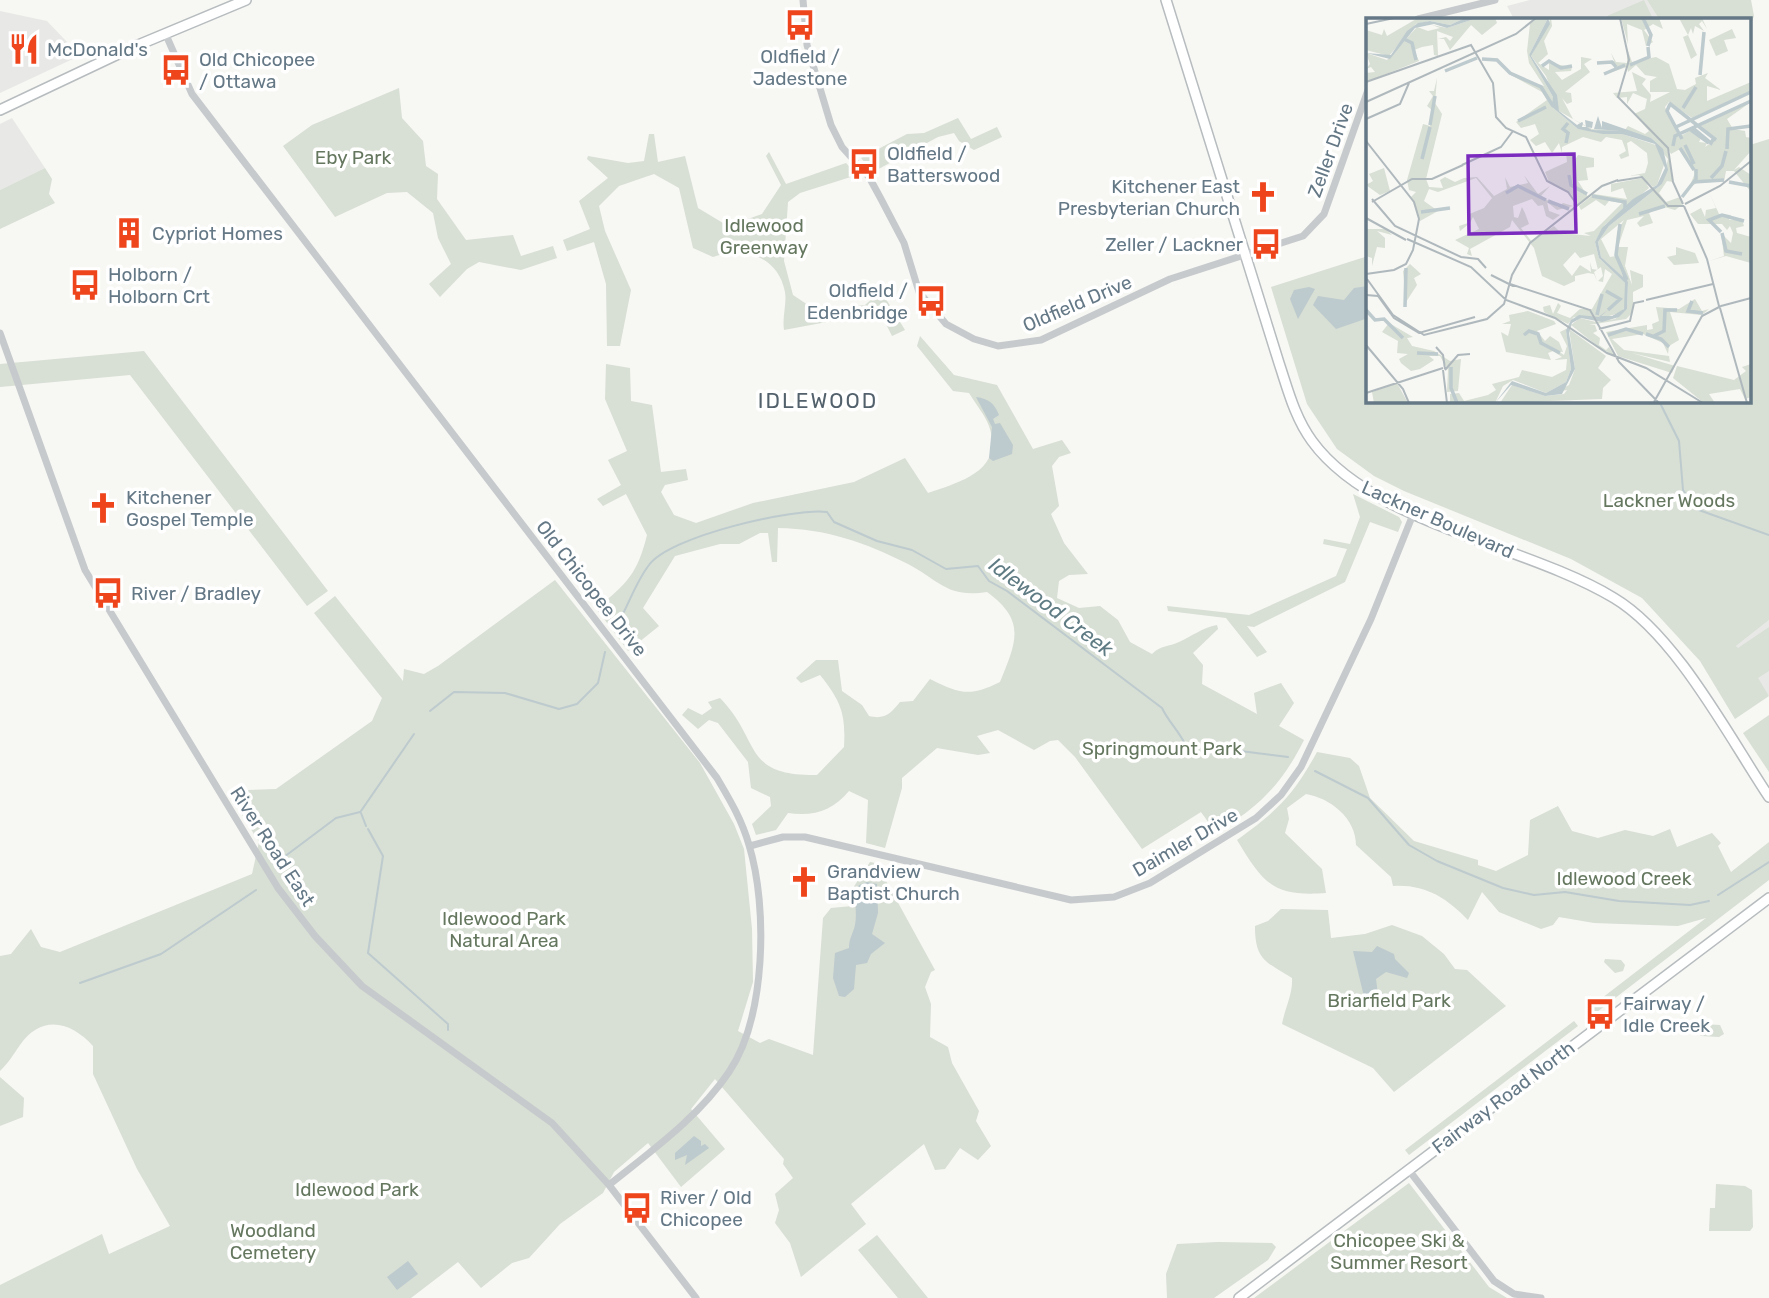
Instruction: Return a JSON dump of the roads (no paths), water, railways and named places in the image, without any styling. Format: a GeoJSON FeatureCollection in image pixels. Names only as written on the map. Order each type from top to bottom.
{"type":"FeatureCollection","features":[{"type":"Feature","properties":{"kind":"main road"},"geometry":{"type":"LineString","coordinates":[[0,110],[131,48],[247,0]]}},
{"type":"Feature","properties":{"kind":"main road","name":"Lackner Boulevard"},"geometry":{"type":"LineString","coordinates":[[1166,0],[1293,405],[1312,441],[1351,480],[1376,496],[1542,564],[1615,598],[1665,644],[1769,797]]}},
{"type":"Feature","properties":{"kind":"main road","name":"Fairway Road North"},"geometry":{"type":"LineString","coordinates":[[1239,1298],[1769,898]]}},
{"type":"Feature","properties":{"kind":"street","name":"Oldfield Drive"},"geometry":{"type":"LineString","coordinates":[[803,0],[807,45],[835,136],[869,177],[881,199],[904,243],[919,292],[935,314],[960,333],[998,346],[1030,343],[1170,279],[1246,256]]}},
{"type":"Feature","properties":{"kind":"street"},"geometry":{"type":"LineString","coordinates":[[1422,18],[1495,0]]}},
{"type":"Feature","properties":{"kind":"street","name":"Old Chicopee Drive"},"geometry":{"type":"LineString","coordinates":[[166,35],[192,94],[717,778],[739,815],[750,846],[760,951],[759,989],[750,1026],[731,1070],[698,1111],[610,1185]]}},
{"type":"Feature","properties":{"kind":"street","name":"Zeller Drive"},"geometry":{"type":"LineString","coordinates":[[1246,256],[1298,239],[1317,223],[1331,196],[1366,96]]}},
{"type":"Feature","properties":{"kind":"street","name":"River Road East"},"geometry":{"type":"LineString","coordinates":[[0,333],[85,570],[278,888],[321,944],[362,986],[531,1106],[610,1185],[696,1298]]}},
{"type":"Feature","properties":{"kind":"street","name":"Daimler Drive"},"geometry":{"type":"LineString","coordinates":[[750,846],[783,837],[805,836],[1071,901],[1114,897],[1150,883],[1256,818],[1281,795],[1301,767],[1371,619],[1414,512]]}},
{"type":"Feature","properties":{"kind":"street"},"geometry":{"type":"LineString","coordinates":[[1408,1169],[1494,1281],[1514,1294],[1541,1298]]}},
{"type":"Feature","properties":{"kind":"waterway"},"geometry":{"type":"LineString","coordinates":[[1660,402],[1679,441],[1683,490],[1696,509],[1769,535]]}},
{"type":"Feature","properties":{"kind":"waterway","name":"Idlewood Creek"},"geometry":{"type":"LineString","coordinates":[[616,627],[644,572],[661,554],[706,534],[733,526],[761,519],[827,512],[834,522],[877,541],[912,550],[946,569],[978,566],[989,581],[1007,591],[1162,708],[1185,744],[1288,757]]}},
{"type":"Feature","properties":{"kind":"waterway","name":"Idlewood Creek"},"geometry":{"type":"LineString","coordinates":[[430,711],[454,692],[505,693],[559,709],[577,704],[598,683],[605,652]]}},
{"type":"Feature","properties":{"kind":"waterway","name":"Idlewood Creek"},"geometry":{"type":"LineString","coordinates":[[361,811],[414,734]]}},
{"type":"Feature","properties":{"kind":"waterway","name":"Idlewood Creek"},"geometry":{"type":"LineString","coordinates":[[1315,771],[1368,798],[1409,845],[1437,861],[1503,888],[1534,895],[1565,892],[1619,901],[1690,905],[1709,901]]}},
{"type":"Feature","properties":{"kind":"waterway"},"geometry":{"type":"LineString","coordinates":[[280,860],[336,818],[360,812]]}},
{"type":"Feature","properties":{"kind":"waterway"},"geometry":{"type":"LineString","coordinates":[[361,813],[366,826]]}},
{"type":"Feature","properties":{"kind":"waterway"},"geometry":{"type":"LineString","coordinates":[[368,829],[383,856],[368,953],[448,1024],[448,1030]]}},
{"type":"Feature","properties":{"kind":"waterway","name":"Idlewood Creek"},"geometry":{"type":"LineString","coordinates":[[1718,895],[1769,862]]}},
{"type":"Feature","properties":{"kind":"waterway"},"geometry":{"type":"LineString","coordinates":[[80,983],[161,954],[256,890]]}},
{"type":"Feature","properties":{"kind":"place","name":"Oldfield / Jadestone"},"geometry":{"type":"Point","coordinates":[800,25]}},
{"type":"Feature","properties":{"kind":"place","name":"McDonald's"},"geometry":{"type":"Point","coordinates":[24,49]}},
{"type":"Feature","properties":{"kind":"place","name":"Old Chicopee / Ottawa"},"geometry":{"type":"Point","coordinates":[176,70]}},
{"type":"Feature","properties":{"kind":"place","name":"Oldfield / Batterswood"},"geometry":{"type":"Point","coordinates":[864,164]}},
{"type":"Feature","properties":{"kind":"place","name":"Kitchener East Presbyterian Church"},"geometry":{"type":"Point","coordinates":[1263,197]}},
{"type":"Feature","properties":{"kind":"place","name":"Cypriot Homes"},"geometry":{"type":"Point","coordinates":[129,233]}},
{"type":"Feature","properties":{"kind":"place","name":"Zeller / Lackner"},"geometry":{"type":"Point","coordinates":[1266,244]}},
{"type":"Feature","properties":{"kind":"place","name":"Holborn / Holborn Crt"},"geometry":{"type":"Point","coordinates":[85,285]}},
{"type":"Feature","properties":{"kind":"place","name":"Oldfield / Edenbridge"},"geometry":{"type":"Point","coordinates":[931,301]}},
{"type":"Feature","properties":{"kind":"place","name":"Kitchener Gospel Temple"},"geometry":{"type":"Point","coordinates":[103,508]}},
{"type":"Feature","properties":{"kind":"place","name":"River / Bradley"},"geometry":{"type":"Point","coordinates":[108,593]}},
{"type":"Feature","properties":{"kind":"place","name":"Grandview Baptist Church"},"geometry":{"type":"Point","coordinates":[804,882]}},
{"type":"Feature","properties":{"kind":"place","name":"Fairway / Idle Creek"},"geometry":{"type":"Point","coordinates":[1600,1014]}},
{"type":"Feature","properties":{"kind":"place","name":"River / Old Chicopee"},"geometry":{"type":"Point","coordinates":[637,1208]}},
{"type":"Feature","properties":{"kind":"district","name":"IDLEWOOD"},"geometry":{"type":"Point","coordinates":[818,401]}},
{"type":"Feature","properties":{"kind":"park label","name":"Eby Park"},"geometry":{"type":"Point","coordinates":[353,157]}},
{"type":"Feature","properties":{"kind":"park label","name":"Idlewood Greenway"},"geometry":{"type":"Point","coordinates":[764,236]}},
{"type":"Feature","properties":{"kind":"park label","name":"Lackner Woods"},"geometry":{"type":"Point","coordinates":[1669,500]}},
{"type":"Feature","properties":{"kind":"park label","name":"Springmount Park"},"geometry":{"type":"Point","coordinates":[1162,748]}},
{"type":"Feature","properties":{"kind":"park label","name":"Idlewood Park Natural Area"},"geometry":{"type":"Point","coordinates":[504,929]}},
{"type":"Feature","properties":{"kind":"park label","name":"Briarfield Park"},"geometry":{"type":"Point","coordinates":[1389,1000]}},
{"type":"Feature","properties":{"kind":"park label","name":"Idlewood Park"},"geometry":{"type":"Point","coordinates":[357,1189]}},
{"type":"Feature","properties":{"kind":"park label","name":"Woodland Cemetery"},"geometry":{"type":"Point","coordinates":[273,1241]}},
{"type":"Feature","properties":{"kind":"park label","name":"Chicopee Ski & Summer Resort"},"geometry":{"type":"Point","coordinates":[1399,1251]}}]}
